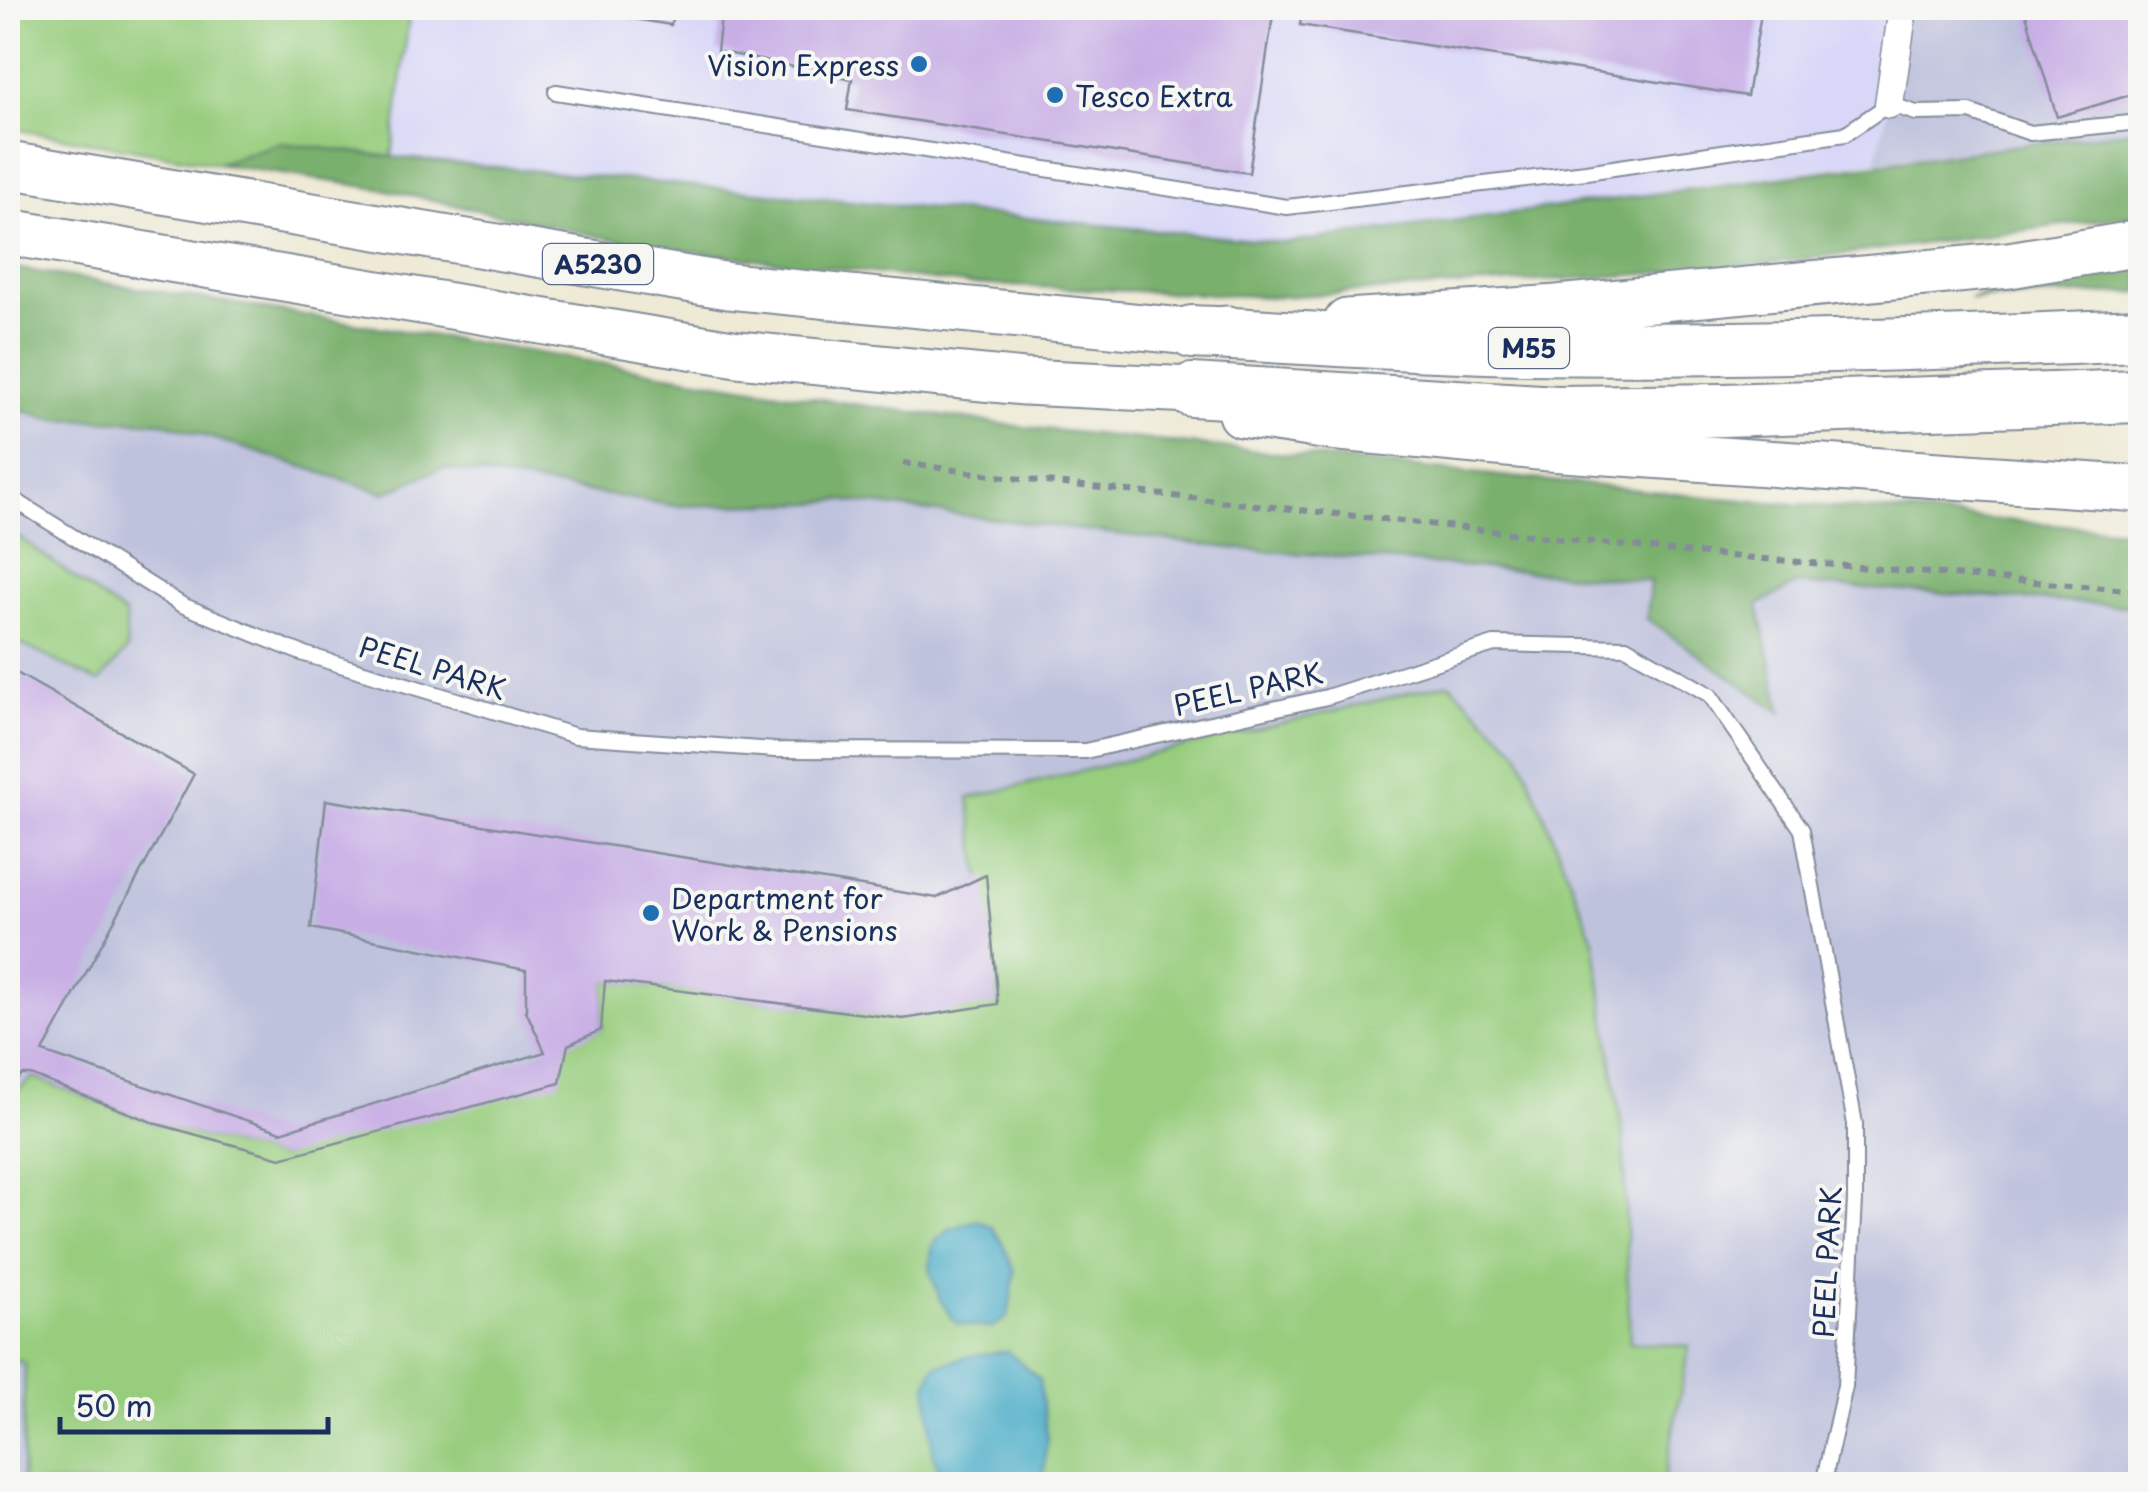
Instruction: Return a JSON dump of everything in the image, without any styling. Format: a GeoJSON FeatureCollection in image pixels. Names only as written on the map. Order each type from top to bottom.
{"type":"FeatureCollection","features":[{"type":"Feature","properties":{"kind":"highway","name":"M55"},"geometry":{"type":"LineString","coordinates":[[1192,332],[1499,347],[1669,348],[1902,345],[2140,335]]}},
{"type":"Feature","properties":{"kind":"highway","name":"M55"},"geometry":{"type":"LineString","coordinates":[[1192,390],[1557,412],[2140,396]]}},
{"type":"Feature","properties":{"kind":"main road","name":"A5230"},"geometry":{"type":"LineString","coordinates":[[8,165],[729,286],[1192,332]]}},
{"type":"Feature","properties":{"kind":"main road","name":"A5230"},"geometry":{"type":"LineString","coordinates":[[8,232],[738,354],[1010,380],[1192,390]]}},
{"type":"Feature","properties":{"kind":"main road"},"geometry":{"type":"LineString","coordinates":[[1192,332],[1577,306],[2009,265],[2140,243]]}},
{"type":"Feature","properties":{"kind":"main road"},"geometry":{"type":"LineString","coordinates":[[1010,380],[1330,427],[1549,448],[2140,489]]}},
{"type":"Feature","properties":{"kind":"street"},"geometry":{"type":"LineString","coordinates":[[1890,104],[1903,8]]}},
{"type":"Feature","properties":{"kind":"lane"},"geometry":{"type":"LineString","coordinates":[[556,92],[1286,207],[1586,172],[1845,134],[1890,104],[1916,113],[1970,112],[2030,134],[2140,122]]}},
{"type":"Feature","properties":{"kind":"lane","name":"PEEL PARK"},"geometry":{"type":"LineString","coordinates":[[8,496],[182,604],[301,653],[576,736],[775,750],[1084,751],[1326,697],[1494,644],[1626,647],[1710,696],[1802,830],[1854,1124],[1845,1386],[1824,1484]]}},
{"type":"Feature","properties":{"kind":"path"},"geometry":{"type":"LineString","coordinates":[[904,462],[1028,480],[1682,552],[2140,591]]}},
{"type":"Feature","properties":{"kind":"shaded area"},"geometry":{"type":"Polygon","coordinates":[[[410,8],[1903,8],[1889,104],[1875,162],[1287,243],[392,157],[410,8]]]}},
{"type":"Feature","properties":{"kind":"shaded area"},"geometry":{"type":"Polygon","coordinates":[[[1903,8],[2140,8],[2140,129],[1875,162],[1889,104],[1903,8]]]}},
{"type":"Feature","properties":{"kind":"shaded area"},"geometry":{"type":"Polygon","coordinates":[[[8,267],[846,403],[1023,427],[1718,498],[2140,531],[2140,1484],[8,1484],[8,267]]]}},
{"type":"Feature","properties":{"kind":"green space"},"geometry":{"type":"Polygon","coordinates":[[[8,8],[410,8],[392,157],[280,143],[217,164],[8,128],[8,8]]]}},
{"type":"Feature","properties":{"kind":"green space"},"geometry":{"type":"Polygon","coordinates":[[[2140,129],[2140,215],[1792,261],[1277,297],[967,284],[669,249],[387,190],[217,164],[280,143],[1287,243],[2140,129]]]}},
{"type":"Feature","properties":{"kind":"green space"},"geometry":{"type":"Polygon","coordinates":[[[2140,263],[2140,292],[1970,299],[2007,287],[2140,263]]]}},
{"type":"Feature","properties":{"kind":"green space"},"geometry":{"type":"Polygon","coordinates":[[[8,267],[846,403],[1023,427],[1718,498],[2140,531],[2140,607],[1797,584],[1758,605],[1782,713],[1647,619],[1650,581],[1230,548],[839,500],[676,506],[442,468],[385,493],[162,422],[50,419],[8,405],[8,267]]]}},
{"type":"Feature","properties":{"kind":"green space"},"geometry":{"type":"Polygon","coordinates":[[[8,529],[125,615],[127,650],[99,682],[8,638],[8,529]]]}},
{"type":"Feature","properties":{"kind":"green space"},"geometry":{"type":"Polygon","coordinates":[[[1450,683],[1519,752],[1594,940],[1623,1137],[1630,1343],[1689,1346],[1663,1484],[22,1484],[25,1363],[8,1359],[8,1099],[33,1077],[157,1124],[281,1158],[601,1030],[605,981],[894,1017],[998,1003],[969,798],[1450,683]]]}},
{"type":"Feature","properties":{"kind":"water"},"geometry":{"type":"Polygon","coordinates":[[[977,1220],[992,1227],[1015,1272],[1008,1317],[992,1328],[957,1324],[940,1300],[930,1270],[932,1245],[949,1229],[977,1220]]]}},
{"type":"Feature","properties":{"kind":"water"},"geometry":{"type":"Polygon","coordinates":[[[1007,1351],[1039,1379],[1047,1436],[1044,1474],[1024,1484],[946,1484],[933,1455],[927,1385],[935,1366],[1007,1351]]]}},
{"type":"Feature","properties":{"kind":"building"},"geometry":{"type":"Polygon","coordinates":[[[613,8],[674,8],[671,25],[611,15],[613,8]]]}},
{"type":"Feature","properties":{"kind":"building","name":"Tesco Extra"},"geometry":{"type":"Polygon","coordinates":[[[722,8],[1274,8],[1249,173],[847,110],[852,79],[717,51],[722,8]]]}},
{"type":"Feature","properties":{"kind":"building"},"geometry":{"type":"Polygon","coordinates":[[[1302,8],[1762,8],[1747,96],[1300,25],[1302,8]]]}},
{"type":"Feature","properties":{"kind":"building"},"geometry":{"type":"Polygon","coordinates":[[[2024,8],[2140,8],[2140,92],[2057,117],[2024,8]]]}},
{"type":"Feature","properties":{"kind":"building","name":"Department for Work & Pensions"},"geometry":{"type":"Polygon","coordinates":[[[8,668],[194,774],[43,1052],[281,1132],[545,1052],[526,1011],[526,970],[311,928],[326,800],[937,898],[986,875],[998,1004],[903,1019],[605,981],[601,1030],[568,1045],[560,1083],[281,1158],[157,1124],[31,1075],[22,1075],[8,1091],[8,668]]]}},
{"type":"Feature","properties":{"kind":"place","name":"Vision Express"},"geometry":{"type":"Point","coordinates":[919,64]}},
{"type":"Feature","properties":{"kind":"place","name":"Tesco Extra"},"geometry":{"type":"Point","coordinates":[1055,95]}},
{"type":"Feature","properties":{"kind":"place","name":"Department for Work & Pensions"},"geometry":{"type":"Point","coordinates":[651,913]}}]}
